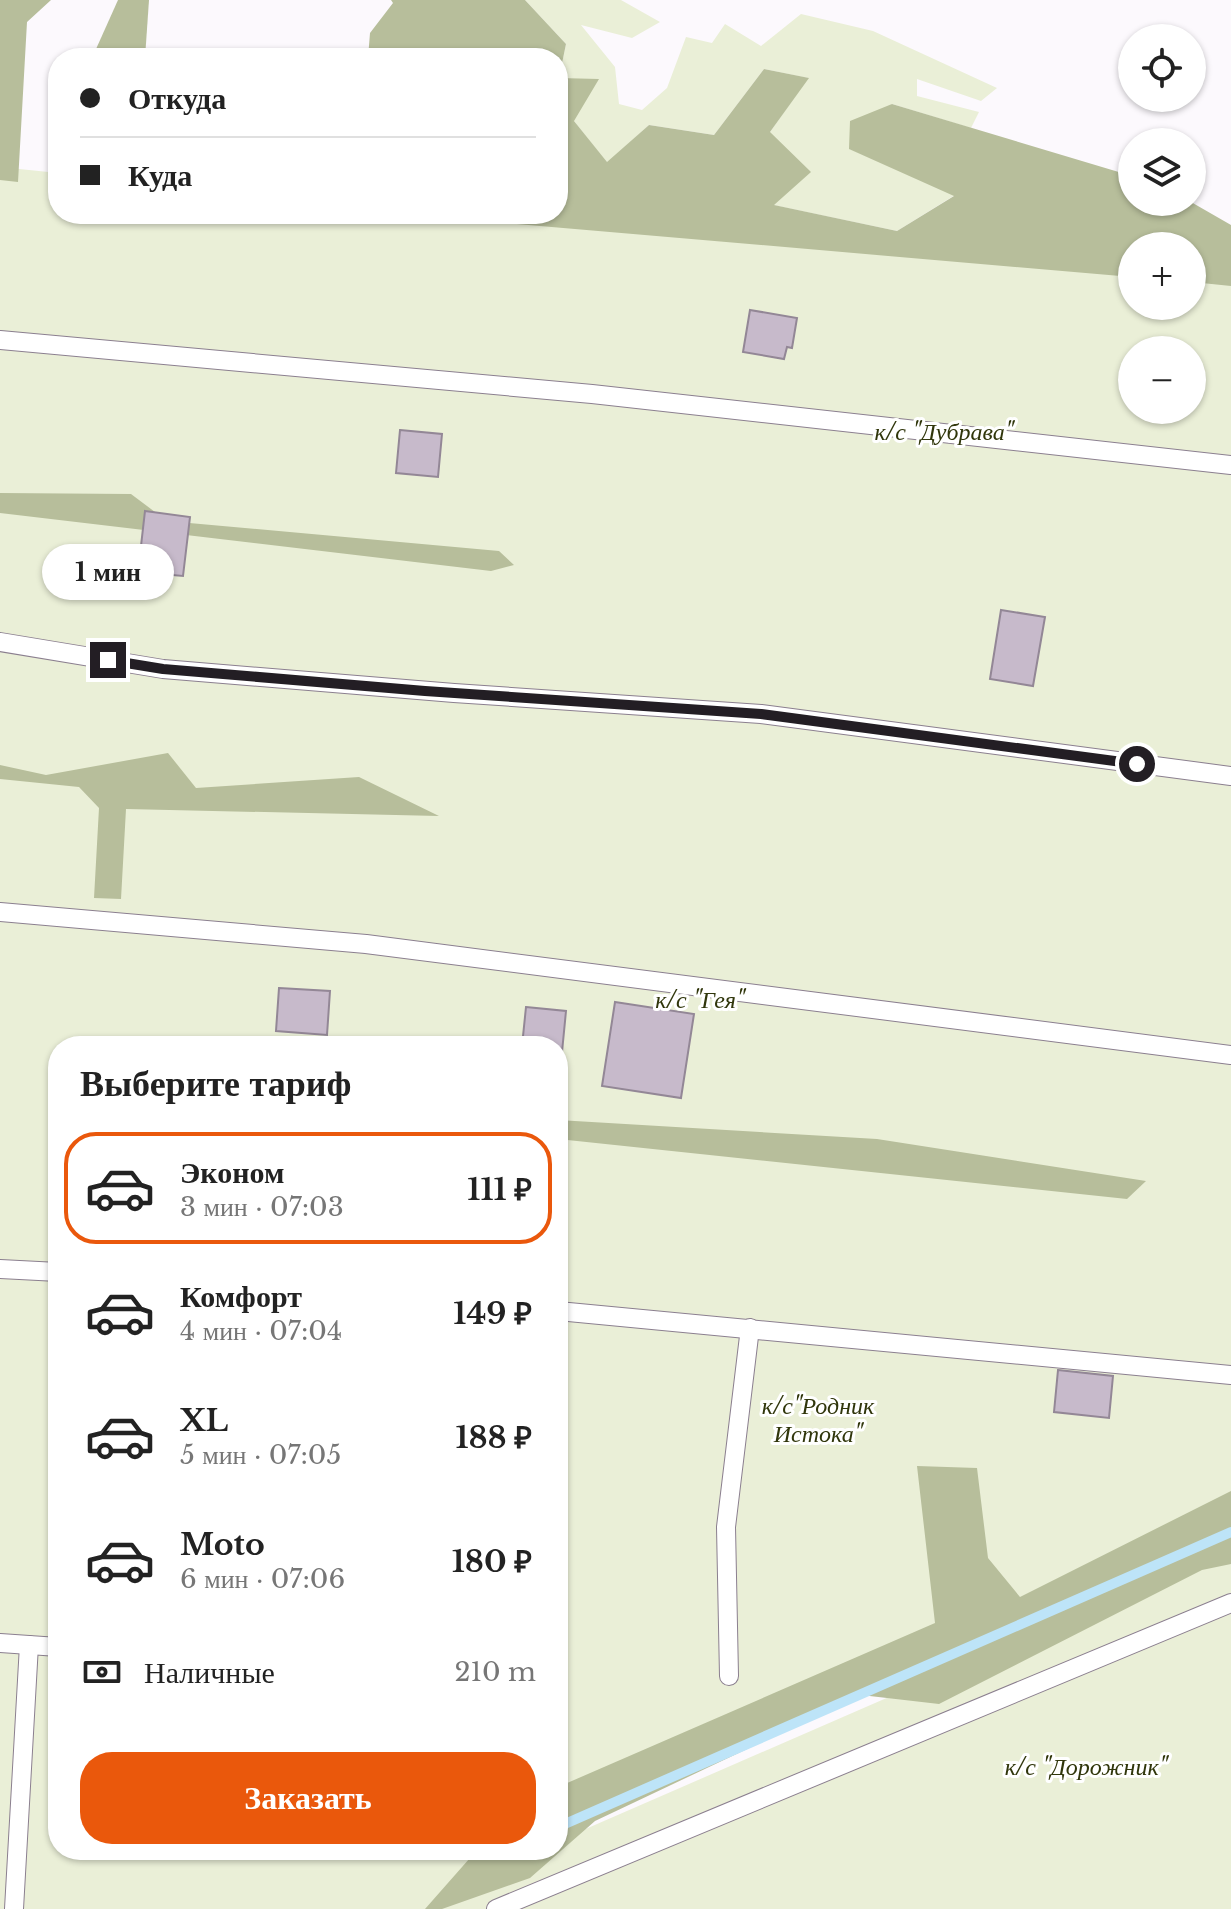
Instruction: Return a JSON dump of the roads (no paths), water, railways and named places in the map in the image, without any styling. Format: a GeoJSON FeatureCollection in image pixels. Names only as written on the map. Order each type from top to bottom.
{"type":"FeatureCollection","features":[{"type":"Feature","properties":{"kind":"lane"},"geometry":{"type":"LineString","coordinates":[[0,340],[592,394],[1231,465]]}},
{"type":"Feature","properties":{"kind":"lane"},"geometry":{"type":"LineString","coordinates":[[0,642],[163,669],[761,714],[1231,776]]}},
{"type":"Feature","properties":{"kind":"lane"},"geometry":{"type":"LineString","coordinates":[[0,912],[366,944],[1231,1055]]}},
{"type":"Feature","properties":{"kind":"lane"},"geometry":{"type":"LineString","coordinates":[[0,1269],[48,1271]]}},
{"type":"Feature","properties":{"kind":"lane"},"geometry":{"type":"LineString","coordinates":[[568,1312],[1231,1375]]}},
{"type":"Feature","properties":{"kind":"lane"},"geometry":{"type":"LineString","coordinates":[[729,1676],[726,1527],[750,1328]]}},
{"type":"Feature","properties":{"kind":"lane"},"geometry":{"type":"LineString","coordinates":[[496,1909],[1231,1603]]}},
{"type":"Feature","properties":{"kind":"lane"},"geometry":{"type":"LineString","coordinates":[[0,1643],[48,1646]]}},
{"type":"Feature","properties":{"kind":"lane"},"geometry":{"type":"LineString","coordinates":[[14,1909],[29,1645]]}},
{"type":"Feature","properties":{"kind":"waterway"},"geometry":{"type":"LineString","coordinates":[[568,1823],[1231,1532]]}},
{"type":"Feature","properties":{"kind":"park label","name":"к/с \"Дубрава\""},"geometry":{"type":"Point","coordinates":[944,432]}},
{"type":"Feature","properties":{"kind":"park label","name":"к/с \"Гея\""},"geometry":{"type":"Point","coordinates":[700,1000]}},
{"type":"Feature","properties":{"kind":"park label","name":"к/с\"Родник Истока\""},"geometry":{"type":"Point","coordinates":[818,1420]}},
{"type":"Feature","properties":{"kind":"park label","name":"к/с \"Дорожник\""},"geometry":{"type":"Point","coordinates":[1086,1767]}}]}
